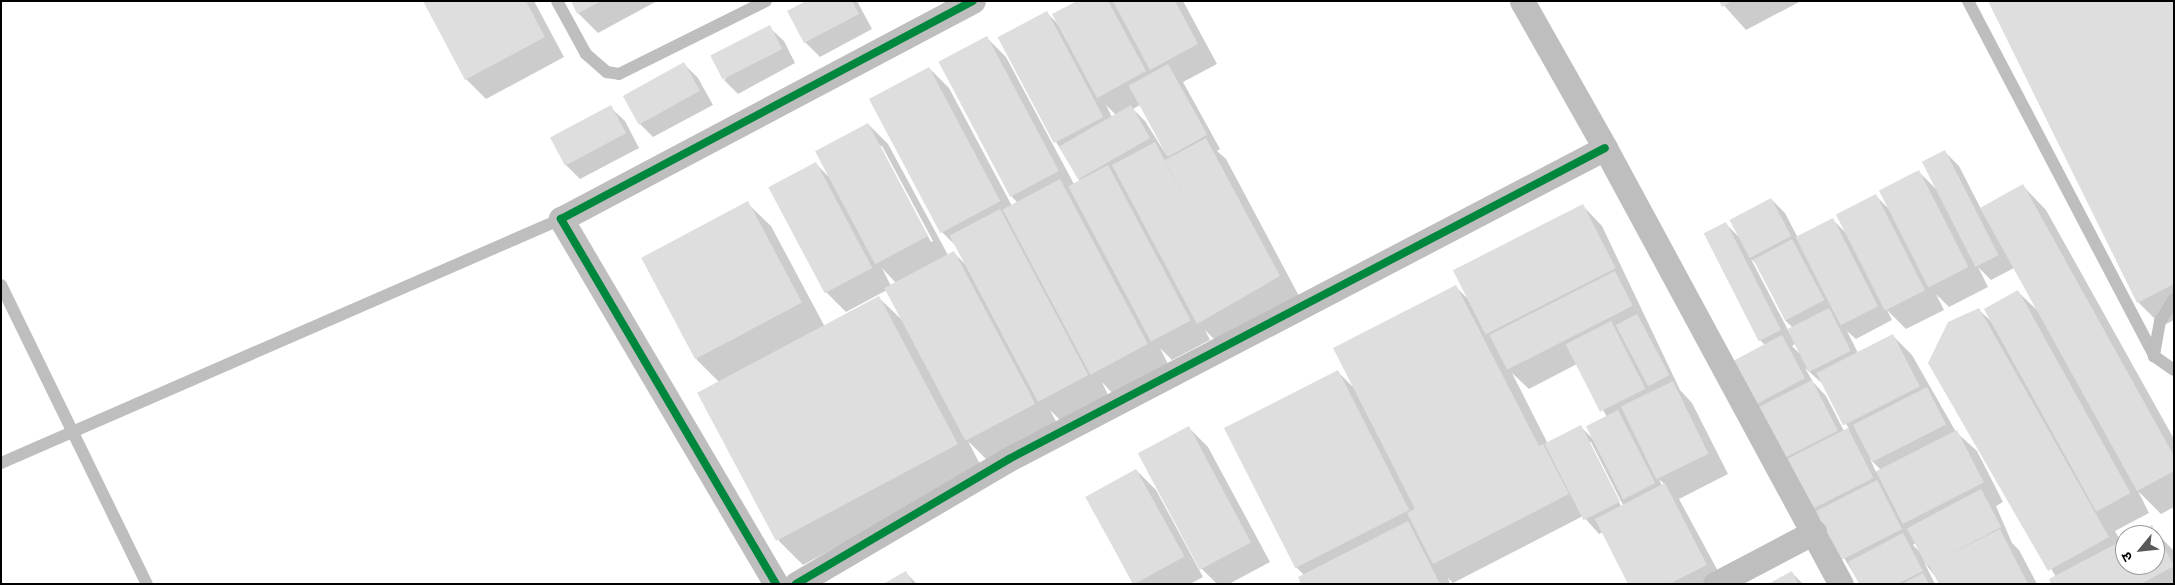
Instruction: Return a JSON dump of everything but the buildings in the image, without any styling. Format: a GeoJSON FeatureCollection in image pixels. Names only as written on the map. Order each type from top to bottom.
{"type":"FeatureCollection","features":[{"type":"Feature","properties":{"kind":"street"},"geometry":{"type":"LineString","coordinates":[[776,584],[561,219],[973,1]]}},
{"type":"Feature","properties":{"kind":"street"},"geometry":{"type":"LineString","coordinates":[[1522,1],[1606,148],[1841,584]]}},
{"type":"Feature","properties":{"kind":"street"},"geometry":{"type":"LineString","coordinates":[[796,584],[1009,459],[1606,148]]}},
{"type":"Feature","properties":{"kind":"street"},"geometry":{"type":"LineString","coordinates":[[1715,584],[1814,532]]}},
{"type":"Feature","properties":{"kind":"lane"},"geometry":{"type":"LineString","coordinates":[[557,1],[586,54],[607,72],[619,74],[766,1]]}},
{"type":"Feature","properties":{"kind":"lane"},"geometry":{"type":"LineString","coordinates":[[1968,1],[2154,356],[2174,370]]}},
{"type":"Feature","properties":{"kind":"lane"},"geometry":{"type":"LineString","coordinates":[[1,463],[561,219]]}},
{"type":"Feature","properties":{"kind":"lane"},"geometry":{"type":"LineString","coordinates":[[1,285],[74,430],[147,584]]}},
{"type":"Feature","properties":{"kind":"lane"},"geometry":{"type":"LineString","coordinates":[[2154,356],[2160,321],[2174,300]]}},
{"type":"Feature","properties":{"kind":"cycle path"},"geometry":{"type":"LineString","coordinates":[[776,584],[561,219],[973,1]]}},
{"type":"Feature","properties":{"kind":"cycle path"},"geometry":{"type":"LineString","coordinates":[[796,584],[1009,459],[1605,148]]}}]}
